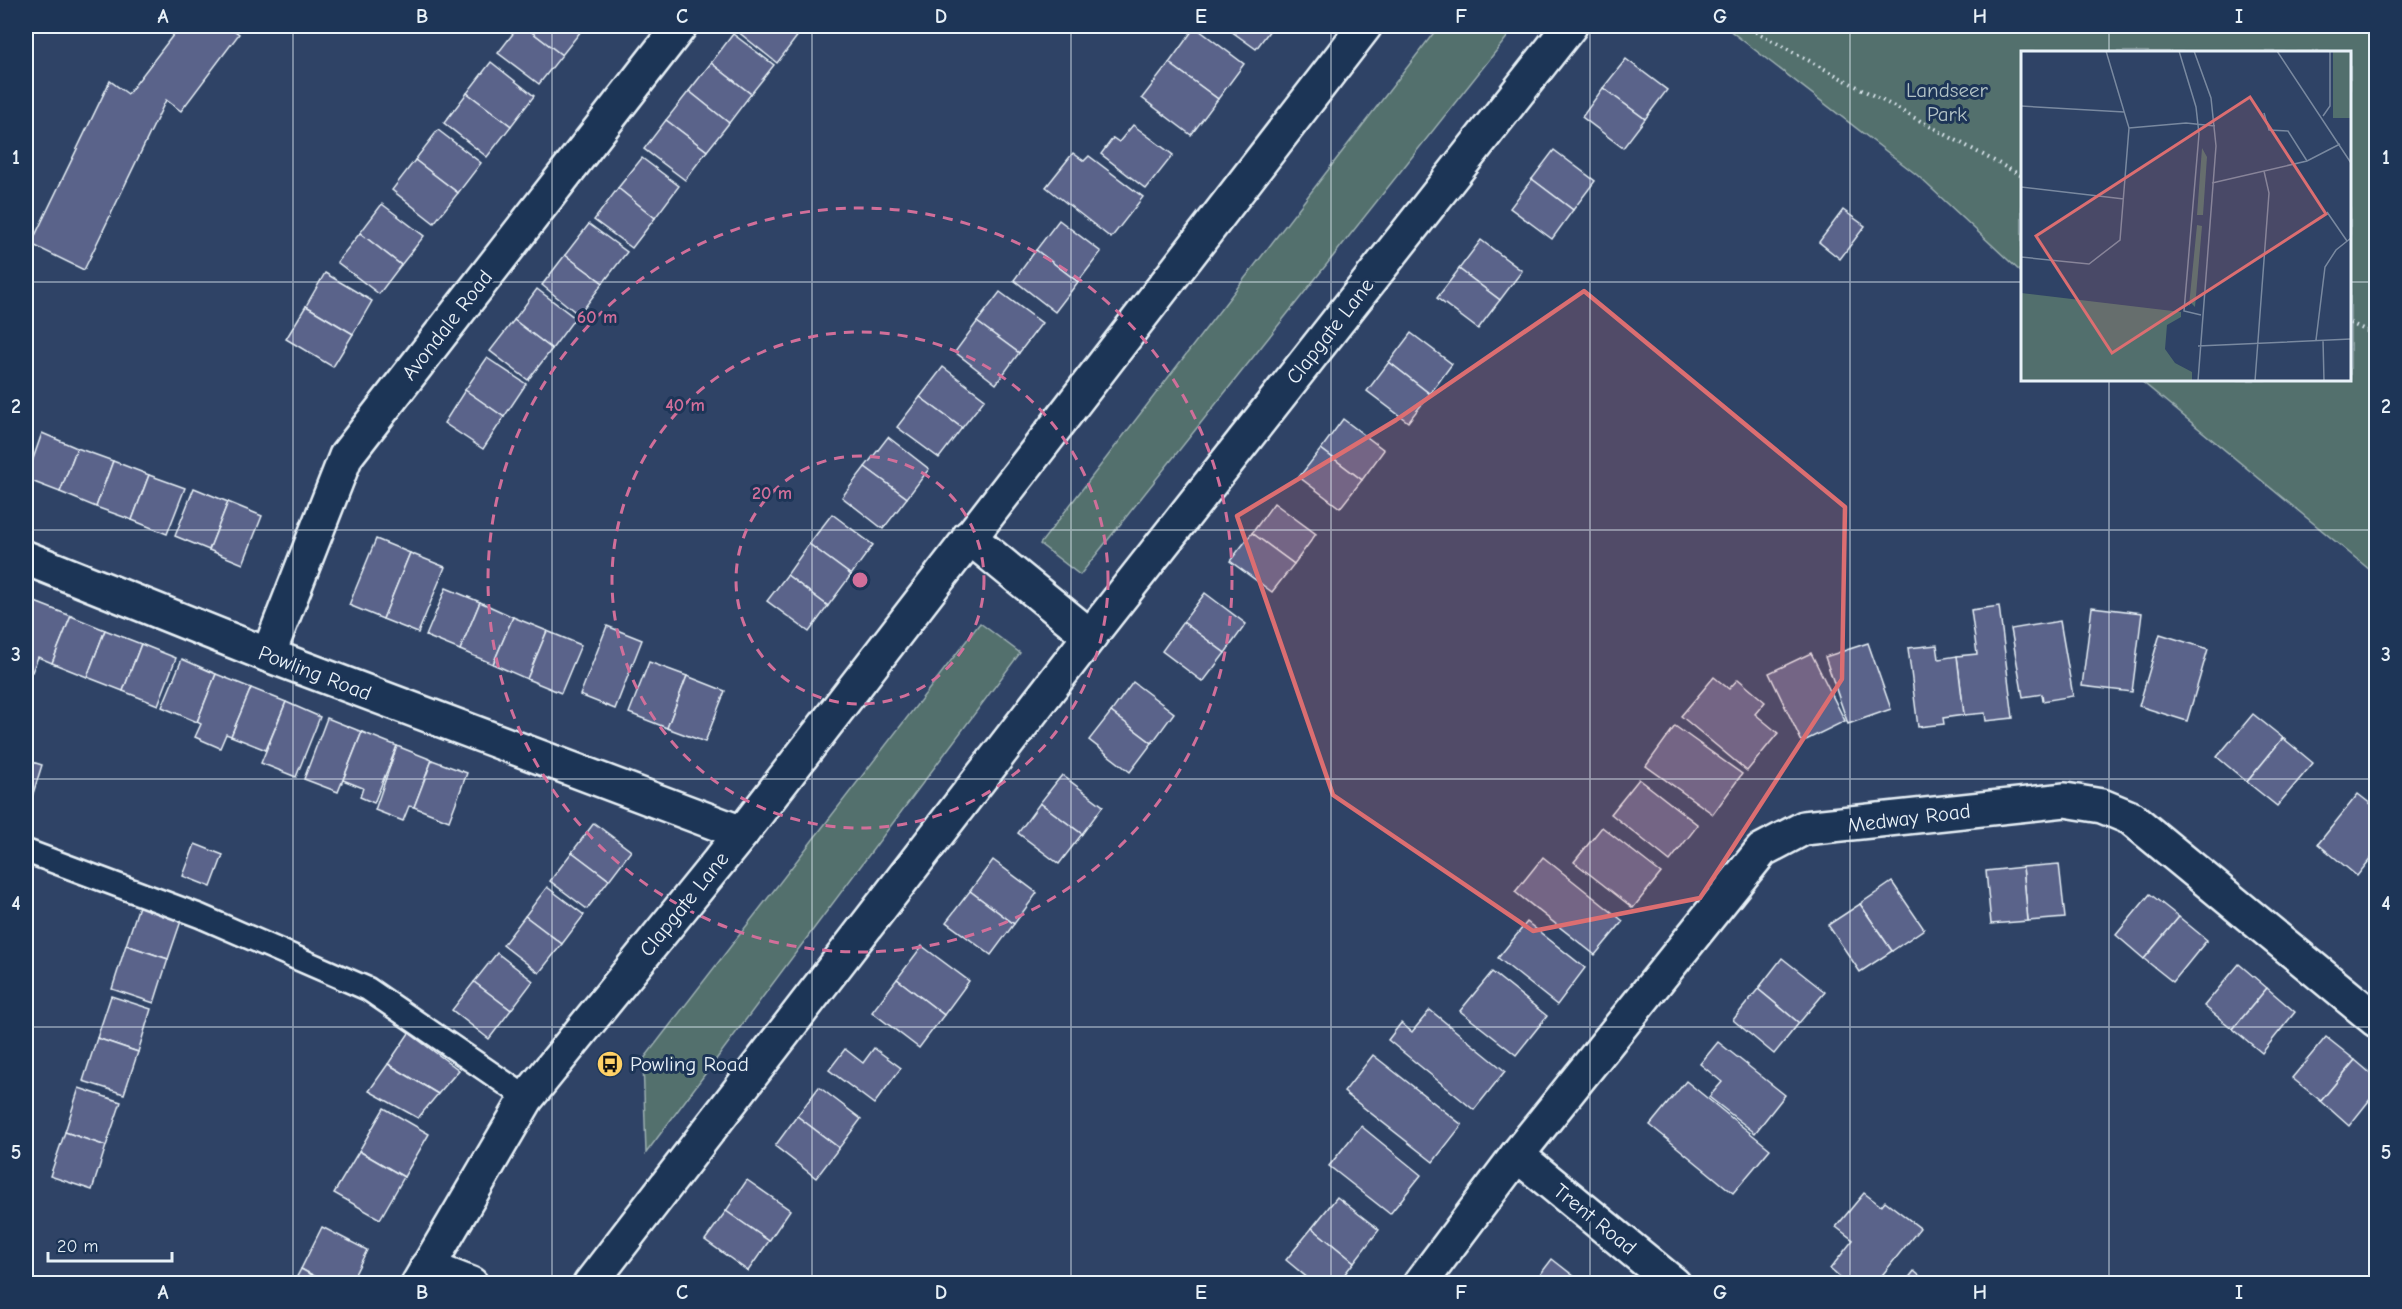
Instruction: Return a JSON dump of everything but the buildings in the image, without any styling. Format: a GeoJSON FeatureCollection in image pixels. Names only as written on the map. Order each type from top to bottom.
{"type":"FeatureCollection","features":[{"type":"Feature","properties":{"kind":"street","name":"Avondale Road"},"geometry":{"type":"LineString","coordinates":[[268,655],[346,456],[680,26]]}},
{"type":"Feature","properties":{"kind":"street","name":"Clapgate Lane"},"geometry":{"type":"LineString","coordinates":[[423,1275],[527,1098],[742,833],[1365,26]]}},
{"type":"Feature","properties":{"kind":"street","name":"Clapgate Lane"},"geometry":{"type":"LineString","coordinates":[[590,1284],[1090,636],[1570,26]]}},
{"type":"Feature","properties":{"kind":"street"},"geometry":{"type":"LineString","coordinates":[[969,537],[1090,636]]}},
{"type":"Feature","properties":{"kind":"street","name":"Powling Road"},"geometry":{"type":"LineString","coordinates":[[26,558],[268,655],[742,833]]}},
{"type":"Feature","properties":{"kind":"street","name":"Medway Road"},"geometry":{"type":"LineString","coordinates":[[1420,1284],[1517,1155],[1762,850],[1804,828],[2065,800],[2102,806],[2131,818],[2376,1020]]}},
{"type":"Feature","properties":{"kind":"street","name":"Trent Road"},"geometry":{"type":"LineString","coordinates":[[1517,1155],[1674,1284]]}},
{"type":"Feature","properties":{"kind":"street"},"geometry":{"type":"LineString","coordinates":[[423,1275],[471,1284]]}},
{"type":"Feature","properties":{"kind":"lane"},"geometry":{"type":"LineString","coordinates":[[26,851],[200,916],[368,989],[527,1098]]}},
{"type":"Feature","properties":{"kind":"path"},"geometry":{"type":"LineString","coordinates":[[1744,26],[2021,175]]}},
{"type":"Feature","properties":{"kind":"path"},"geometry":{"type":"LineString","coordinates":[[2351,323],[2376,335]]}},
{"type":"Feature","properties":{"kind":"highlighted area"},"geometry":{"type":"Polygon","coordinates":[[[1584,291],[1845,507],[1842,679],[1700,898],[1533,931],[1333,795],[1237,516],[1396,420],[1584,291]]]}},
{"type":"Feature","properties":{"kind":"green space"},"geometry":{"type":"Polygon","coordinates":[[[1439,26],[1516,26],[1080,575],[1040,544],[1439,26]]]}},
{"type":"Feature","properties":{"kind":"green space","name":"Landseer Park"},"geometry":{"type":"Polygon","coordinates":[[[1724,26],[2376,26],[2376,575],[2141,381],[2351,381],[2351,51],[2021,51],[2021,272],[1917,175],[1724,26]]]}},
{"type":"Feature","properties":{"kind":"green space"},"geometry":{"type":"Polygon","coordinates":[[[980,623],[1020,653],[646,1153],[643,1060],[980,623]]]}},
{"type":"Feature","properties":{"kind":"place","name":"Powling Road"},"geometry":{"type":"Point","coordinates":[610,1064]}}]}
